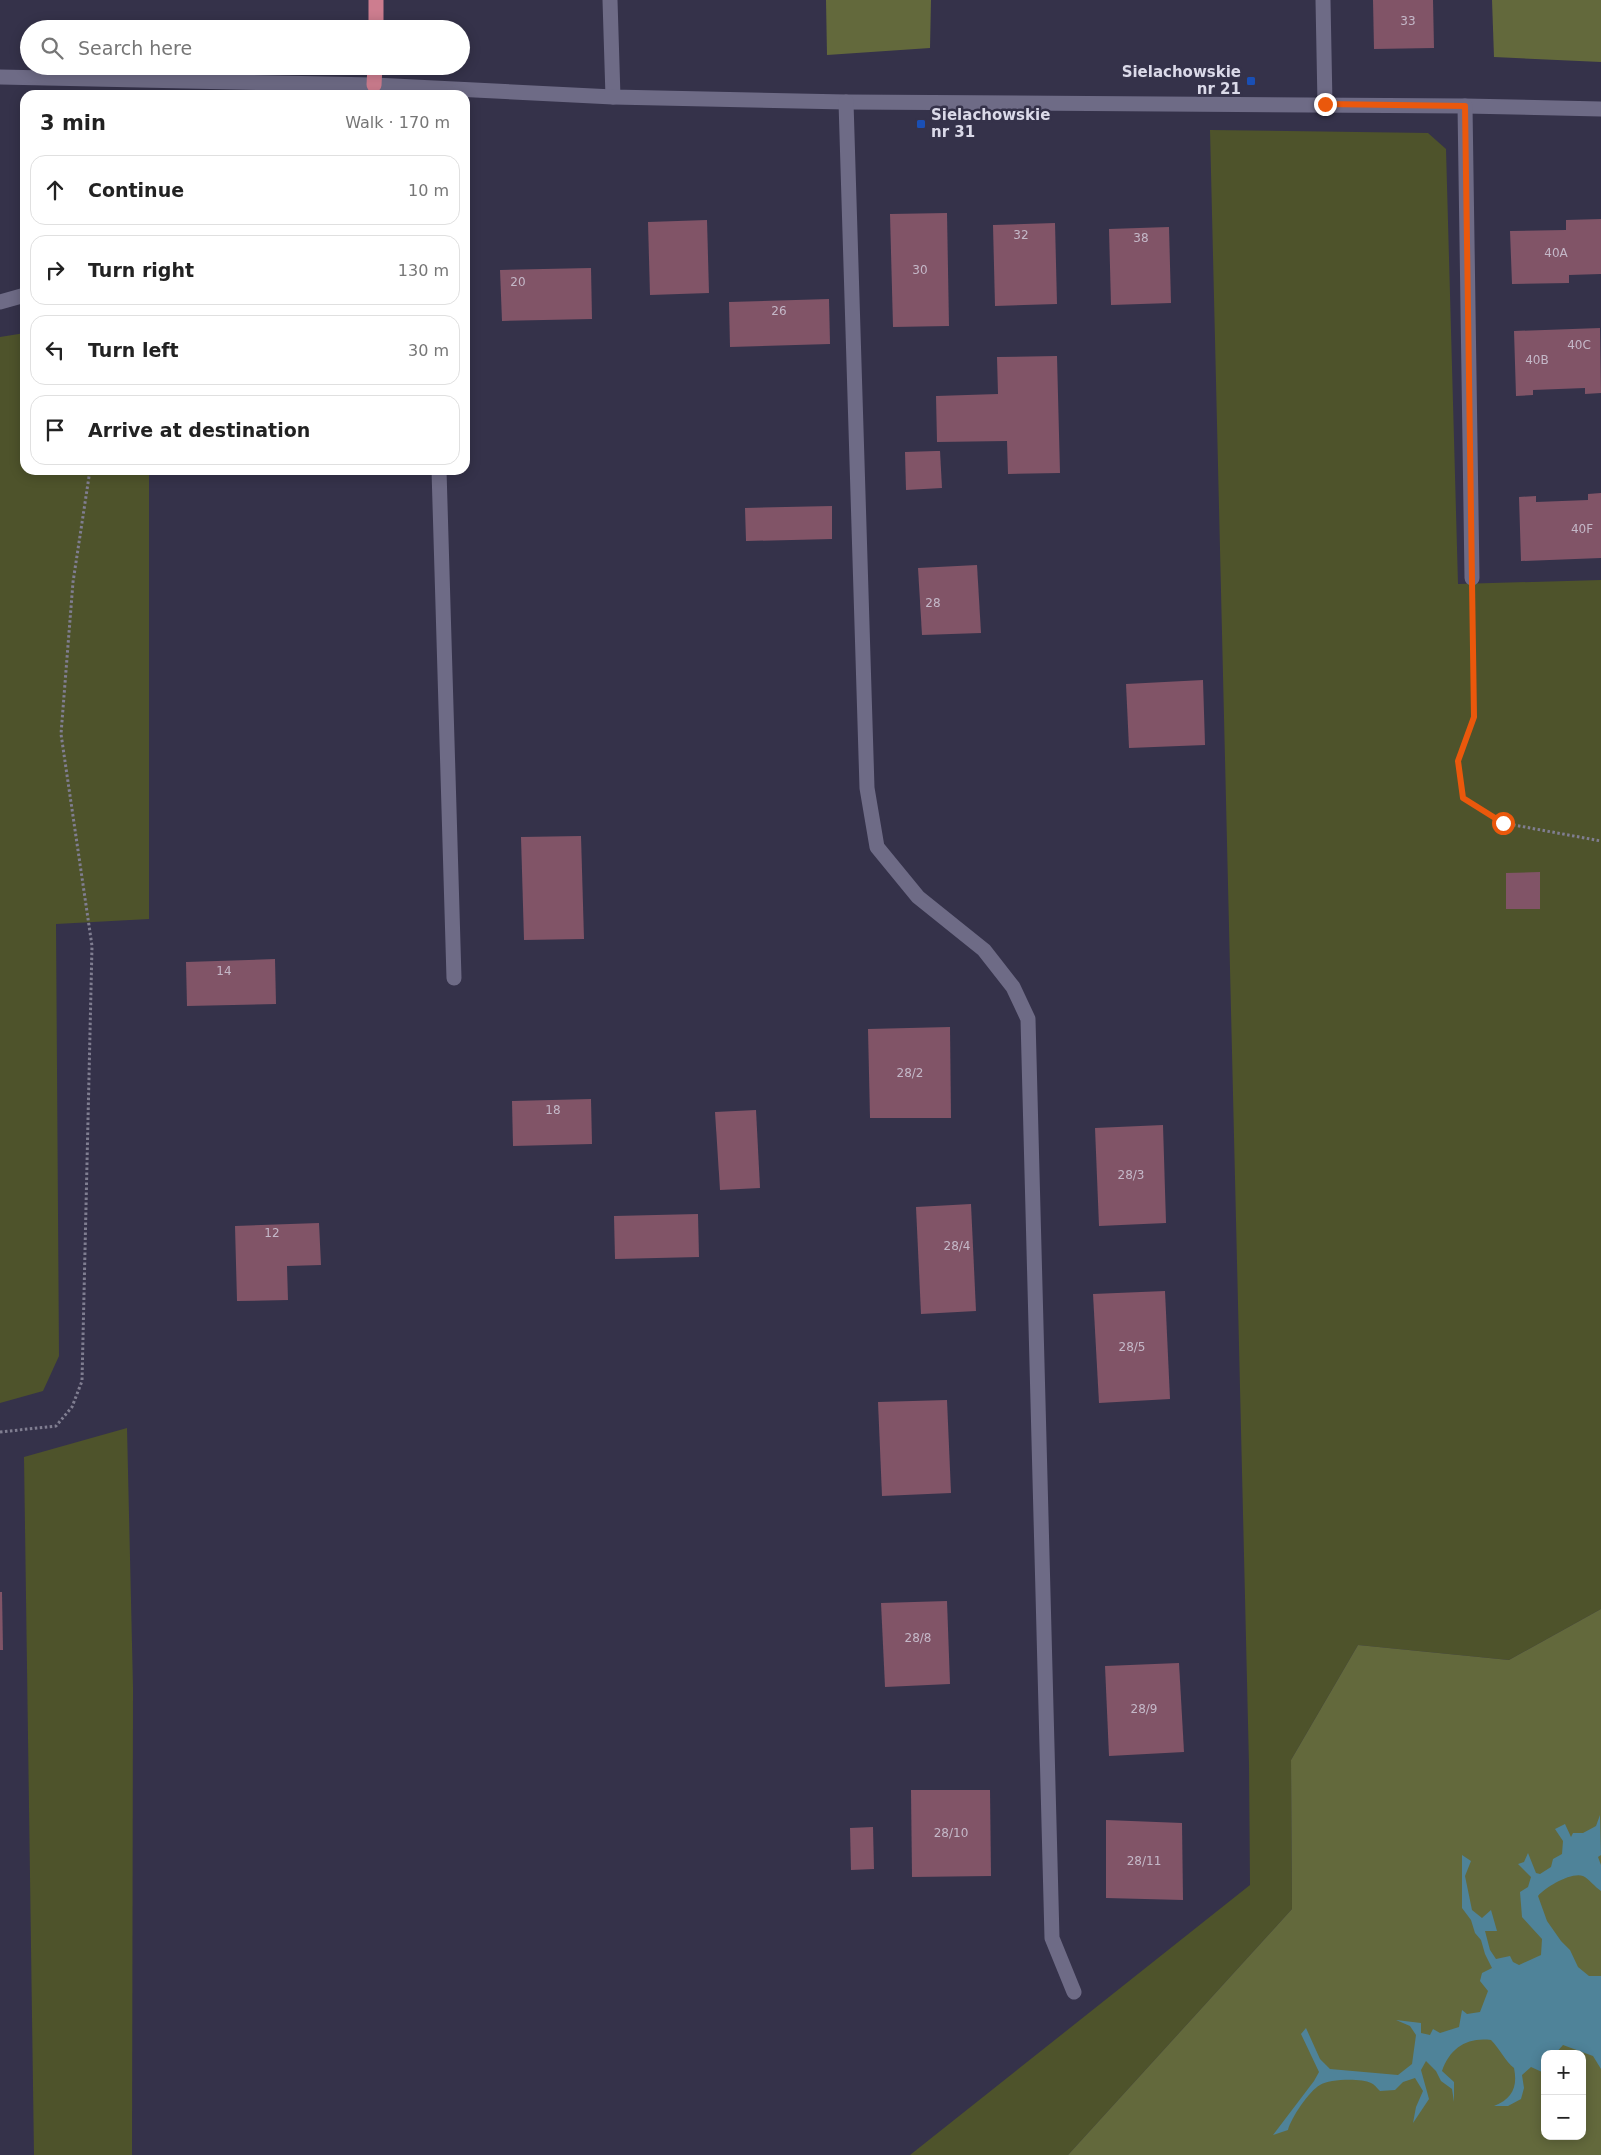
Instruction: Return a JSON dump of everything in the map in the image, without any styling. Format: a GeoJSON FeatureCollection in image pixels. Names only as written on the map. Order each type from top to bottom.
{"type":"FeatureCollection","features":[{"type":"Feature","properties":{"kind":"highway"},"geometry":{"type":"LineString","coordinates":[[376,0],[376,20]]}},
{"type":"Feature","properties":{"kind":"highway"},"geometry":{"type":"LineString","coordinates":[[374,90],[375,75]]}},
{"type":"Feature","properties":{"kind":"street"},"geometry":{"type":"LineString","coordinates":[[610,0],[613,97]]}},
{"type":"Feature","properties":{"kind":"street"},"geometry":{"type":"LineString","coordinates":[[1323,0],[1325,104]]}},
{"type":"Feature","properties":{"kind":"street"},"geometry":{"type":"LineString","coordinates":[[0,77],[374,90]]}},
{"type":"Feature","properties":{"kind":"street"},"geometry":{"type":"LineString","coordinates":[[470,93],[846,102],[1325,104],[1601,109]]}},
{"type":"Feature","properties":{"kind":"street"},"geometry":{"type":"LineString","coordinates":[[846,102],[867,788],[877,847],[918,897],[984,950],[1013,987],[1028,1019],[1052,1938],[1074,1992]]}},
{"type":"Feature","properties":{"kind":"street"},"geometry":{"type":"LineString","coordinates":[[1465,106],[1472,578]]}},
{"type":"Feature","properties":{"kind":"street"},"geometry":{"type":"LineString","coordinates":[[0,302],[20,297]]}},
{"type":"Feature","properties":{"kind":"street"},"geometry":{"type":"LineString","coordinates":[[439,475],[454,978]]}},
{"type":"Feature","properties":{"kind":"path"},"geometry":{"type":"LineString","coordinates":[[0,1432],[56,1426],[72,1407],[82,1381],[92,946],[61,734],[73,582],[89,475]]}},
{"type":"Feature","properties":{"kind":"path"},"geometry":{"type":"LineString","coordinates":[[1472,578],[1474,717],[1458,761],[1463,798],[1503,823],[1601,841]]}},
{"type":"Feature","properties":{"kind":"green space"},"geometry":{"type":"Polygon","coordinates":[[[826,0],[931,0],[930,48],[827,55],[826,0]]]}},
{"type":"Feature","properties":{"kind":"green space"},"geometry":{"type":"Polygon","coordinates":[[[1492,0],[1601,0],[1601,62],[1494,57],[1492,0]]]}},
{"type":"Feature","properties":{"kind":"green space"},"geometry":{"type":"Polygon","coordinates":[[[1210,130],[1428,133],[1446,149],[1458,584],[1601,580],[1601,1609],[1509,1660],[1358,1645],[1291,1760],[1292,1909],[1068,2155],[910,2155],[1250,1885],[1249,1765],[1210,130]]]}},
{"type":"Feature","properties":{"kind":"green space"},"geometry":{"type":"Polygon","coordinates":[[[20,334],[20,475],[149,475],[149,919],[56,924],[59,1356],[43,1391],[0,1403],[0,337],[20,334]]]}},
{"type":"Feature","properties":{"kind":"green space"},"geometry":{"type":"Polygon","coordinates":[[[127,1428],[133,1687],[132,2155],[34,2155],[24,1457],[127,1428]]]}},
{"type":"Feature","properties":{"kind":"green space"},"geometry":{"type":"Polygon","coordinates":[[[1601,1609],[1601,2155],[1068,2155],[1292,1909],[1291,1760],[1358,1645],[1509,1660],[1601,1609]]]}},
{"type":"Feature","properties":{"kind":"water"},"geometry":{"type":"Polygon","coordinates":[[[1600,1815],[1601,1855],[1598,1857],[1601,1865],[1601,1891],[1585,1877],[1578,1875],[1559,1881],[1538,1896],[1547,1921],[1570,1950],[1578,1967],[1589,1976],[1601,1976],[1601,2069],[1593,2056],[1586,2053],[1586,2050],[1577,2050],[1563,2045],[1559,2050],[1541,2050],[1541,2072],[1531,2067],[1522,2075],[1524,2088],[1521,2099],[1508,2106],[1494,2106],[1505,2100],[1512,2092],[1515,2081],[1514,2068],[1491,2040],[1474,2040],[1455,2050],[1445,2063],[1442,2071],[1454,2082],[1454,2102],[1452,2089],[1441,2081],[1436,2071],[1426,2061],[1421,2070],[1429,2099],[1413,2123],[1416,2107],[1423,2091],[1415,2078],[1403,2082],[1395,2090],[1380,2091],[1373,2084],[1366,2081],[1337,2080],[1324,2083],[1316,2088],[1301,2105],[1288,2130],[1273,2135],[1319,2072],[1301,2034],[1306,2028],[1320,2059],[1330,2069],[1398,2075],[1412,2064],[1416,2035],[1410,2026],[1396,2020],[1421,2023],[1421,2033],[1430,2035],[1433,2029],[1440,2033],[1459,2027],[1462,2010],[1467,2014],[1480,2012],[1488,1991],[1480,1981],[1482,1973],[1492,1968],[1481,1940],[1475,1933],[1471,1920],[1462,1908],[1462,1855],[1471,1861],[1465,1876],[1472,1910],[1482,1918],[1491,1910],[1497,1931],[1485,1931],[1490,1950],[1496,1959],[1510,1956],[1513,1962],[1519,1965],[1541,1955],[1542,1939],[1522,1917],[1520,1892],[1528,1887],[1531,1877],[1518,1864],[1524,1862],[1528,1853],[1536,1873],[1540,1874],[1551,1867],[1553,1859],[1562,1854],[1563,1841],[1555,1829],[1565,1824],[1571,1837],[1573,1833],[1583,1833],[1596,1826],[1600,1815]]]}},
{"type":"Feature","properties":{"kind":"building"},"geometry":{"type":"Polygon","coordinates":[[[1373,0],[1433,0],[1434,48],[1374,49],[1373,0]]]}},
{"type":"Feature","properties":{"kind":"building"},"geometry":{"type":"Polygon","coordinates":[[[947,213],[949,326],[893,327],[890,214],[947,213]]]}},
{"type":"Feature","properties":{"kind":"building"},"geometry":{"type":"Polygon","coordinates":[[[1601,219],[1601,274],[1569,275],[1569,283],[1512,284],[1510,231],[1566,230],[1566,220],[1601,219]]]}},
{"type":"Feature","properties":{"kind":"building"},"geometry":{"type":"Polygon","coordinates":[[[707,220],[709,293],[650,295],[648,222],[707,220]]]}},
{"type":"Feature","properties":{"kind":"building"},"geometry":{"type":"Polygon","coordinates":[[[1055,223],[1057,304],[995,306],[993,225],[1055,223]]]}},
{"type":"Feature","properties":{"kind":"building"},"geometry":{"type":"Polygon","coordinates":[[[1169,227],[1171,303],[1111,305],[1109,229],[1169,227]]]}},
{"type":"Feature","properties":{"kind":"building"},"geometry":{"type":"Polygon","coordinates":[[[591,268],[592,319],[502,321],[500,270],[591,268]]]}},
{"type":"Feature","properties":{"kind":"building"},"geometry":{"type":"Polygon","coordinates":[[[829,299],[830,344],[730,347],[729,302],[829,299]]]}},
{"type":"Feature","properties":{"kind":"building"},"geometry":{"type":"Polygon","coordinates":[[[1600,328],[1601,393],[1585,394],[1585,388],[1533,390],[1533,395],[1516,396],[1514,331],[1600,328]]]}},
{"type":"Feature","properties":{"kind":"building"},"geometry":{"type":"Polygon","coordinates":[[[1057,356],[1060,473],[1008,474],[1007,441],[937,442],[936,396],[998,394],[997,357],[1057,356]]]}},
{"type":"Feature","properties":{"kind":"building"},"geometry":{"type":"Polygon","coordinates":[[[940,451],[942,488],[906,490],[905,452],[940,451]]]}},
{"type":"Feature","properties":{"kind":"building"},"geometry":{"type":"Polygon","coordinates":[[[1601,493],[1601,558],[1521,561],[1519,497],[1536,496],[1536,502],[1588,500],[1588,494],[1601,493]]]}},
{"type":"Feature","properties":{"kind":"building"},"geometry":{"type":"Polygon","coordinates":[[[832,506],[832,539],[746,541],[745,508],[832,506]]]}},
{"type":"Feature","properties":{"kind":"building"},"geometry":{"type":"Polygon","coordinates":[[[977,565],[981,633],[922,635],[918,568],[977,565]]]}},
{"type":"Feature","properties":{"kind":"building"},"geometry":{"type":"Polygon","coordinates":[[[1203,680],[1205,745],[1129,748],[1126,684],[1203,680]]]}},
{"type":"Feature","properties":{"kind":"building"},"geometry":{"type":"Polygon","coordinates":[[[581,836],[584,939],[524,940],[521,837],[581,836]]]}},
{"type":"Feature","properties":{"kind":"building"},"geometry":{"type":"Polygon","coordinates":[[[1540,872],[1540,909],[1506,909],[1506,873],[1540,872]]]}},
{"type":"Feature","properties":{"kind":"building"},"geometry":{"type":"Polygon","coordinates":[[[275,959],[276,1004],[187,1006],[186,962],[275,959]]]}},
{"type":"Feature","properties":{"kind":"building"},"geometry":{"type":"Polygon","coordinates":[[[950,1027],[951,1118],[870,1118],[868,1029],[950,1027]]]}},
{"type":"Feature","properties":{"kind":"building"},"geometry":{"type":"Polygon","coordinates":[[[591,1099],[592,1144],[513,1146],[512,1101],[591,1099]]]}},
{"type":"Feature","properties":{"kind":"building"},"geometry":{"type":"Polygon","coordinates":[[[756,1110],[760,1188],[720,1190],[715,1112],[756,1110]]]}},
{"type":"Feature","properties":{"kind":"building"},"geometry":{"type":"Polygon","coordinates":[[[1163,1125],[1166,1223],[1099,1226],[1095,1128],[1163,1125]]]}},
{"type":"Feature","properties":{"kind":"building"},"geometry":{"type":"Polygon","coordinates":[[[971,1204],[976,1311],[921,1314],[916,1207],[971,1204]]]}},
{"type":"Feature","properties":{"kind":"building"},"geometry":{"type":"Polygon","coordinates":[[[698,1214],[699,1257],[615,1259],[614,1216],[698,1214]]]}},
{"type":"Feature","properties":{"kind":"building"},"geometry":{"type":"Polygon","coordinates":[[[319,1223],[321,1265],[287,1266],[288,1300],[237,1301],[235,1226],[319,1223]]]}},
{"type":"Feature","properties":{"kind":"building"},"geometry":{"type":"Polygon","coordinates":[[[1165,1291],[1170,1399],[1099,1403],[1093,1294],[1165,1291]]]}},
{"type":"Feature","properties":{"kind":"building"},"geometry":{"type":"Polygon","coordinates":[[[947,1400],[951,1493],[882,1496],[878,1402],[947,1400]]]}},
{"type":"Feature","properties":{"kind":"building"},"geometry":{"type":"Polygon","coordinates":[[[0,1592],[2,1592],[3,1650],[0,1650],[0,1592]]]}},
{"type":"Feature","properties":{"kind":"building"},"geometry":{"type":"Polygon","coordinates":[[[947,1601],[950,1684],[885,1687],[881,1603],[947,1601]]]}},
{"type":"Feature","properties":{"kind":"building"},"geometry":{"type":"Polygon","coordinates":[[[1179,1663],[1184,1752],[1109,1756],[1105,1666],[1179,1663]]]}},
{"type":"Feature","properties":{"kind":"building"},"geometry":{"type":"Polygon","coordinates":[[[911,1790],[990,1790],[991,1876],[912,1877],[911,1790]]]}},
{"type":"Feature","properties":{"kind":"building"},"geometry":{"type":"Polygon","coordinates":[[[1106,1820],[1182,1823],[1183,1900],[1106,1898],[1106,1820]]]}},
{"type":"Feature","properties":{"kind":"building"},"geometry":{"type":"Polygon","coordinates":[[[873,1827],[874,1869],[851,1870],[850,1828],[873,1827]]]}},
{"type":"Feature","properties":{"kind":"place","name":"Sielachowskie nr 21"},"geometry":{"type":"Point","coordinates":[1251,81]}},
{"type":"Feature","properties":{"kind":"place","name":"Sielachowskie nr 31"},"geometry":{"type":"Point","coordinates":[921,124]}},
{"type":"Feature","properties":{"kind":"route"},"geometry":{"type":"LineString","coordinates":[[1325,104],[1465,106],[1474,717],[1458,761],[1463,798],[1503,823]]}}]}
